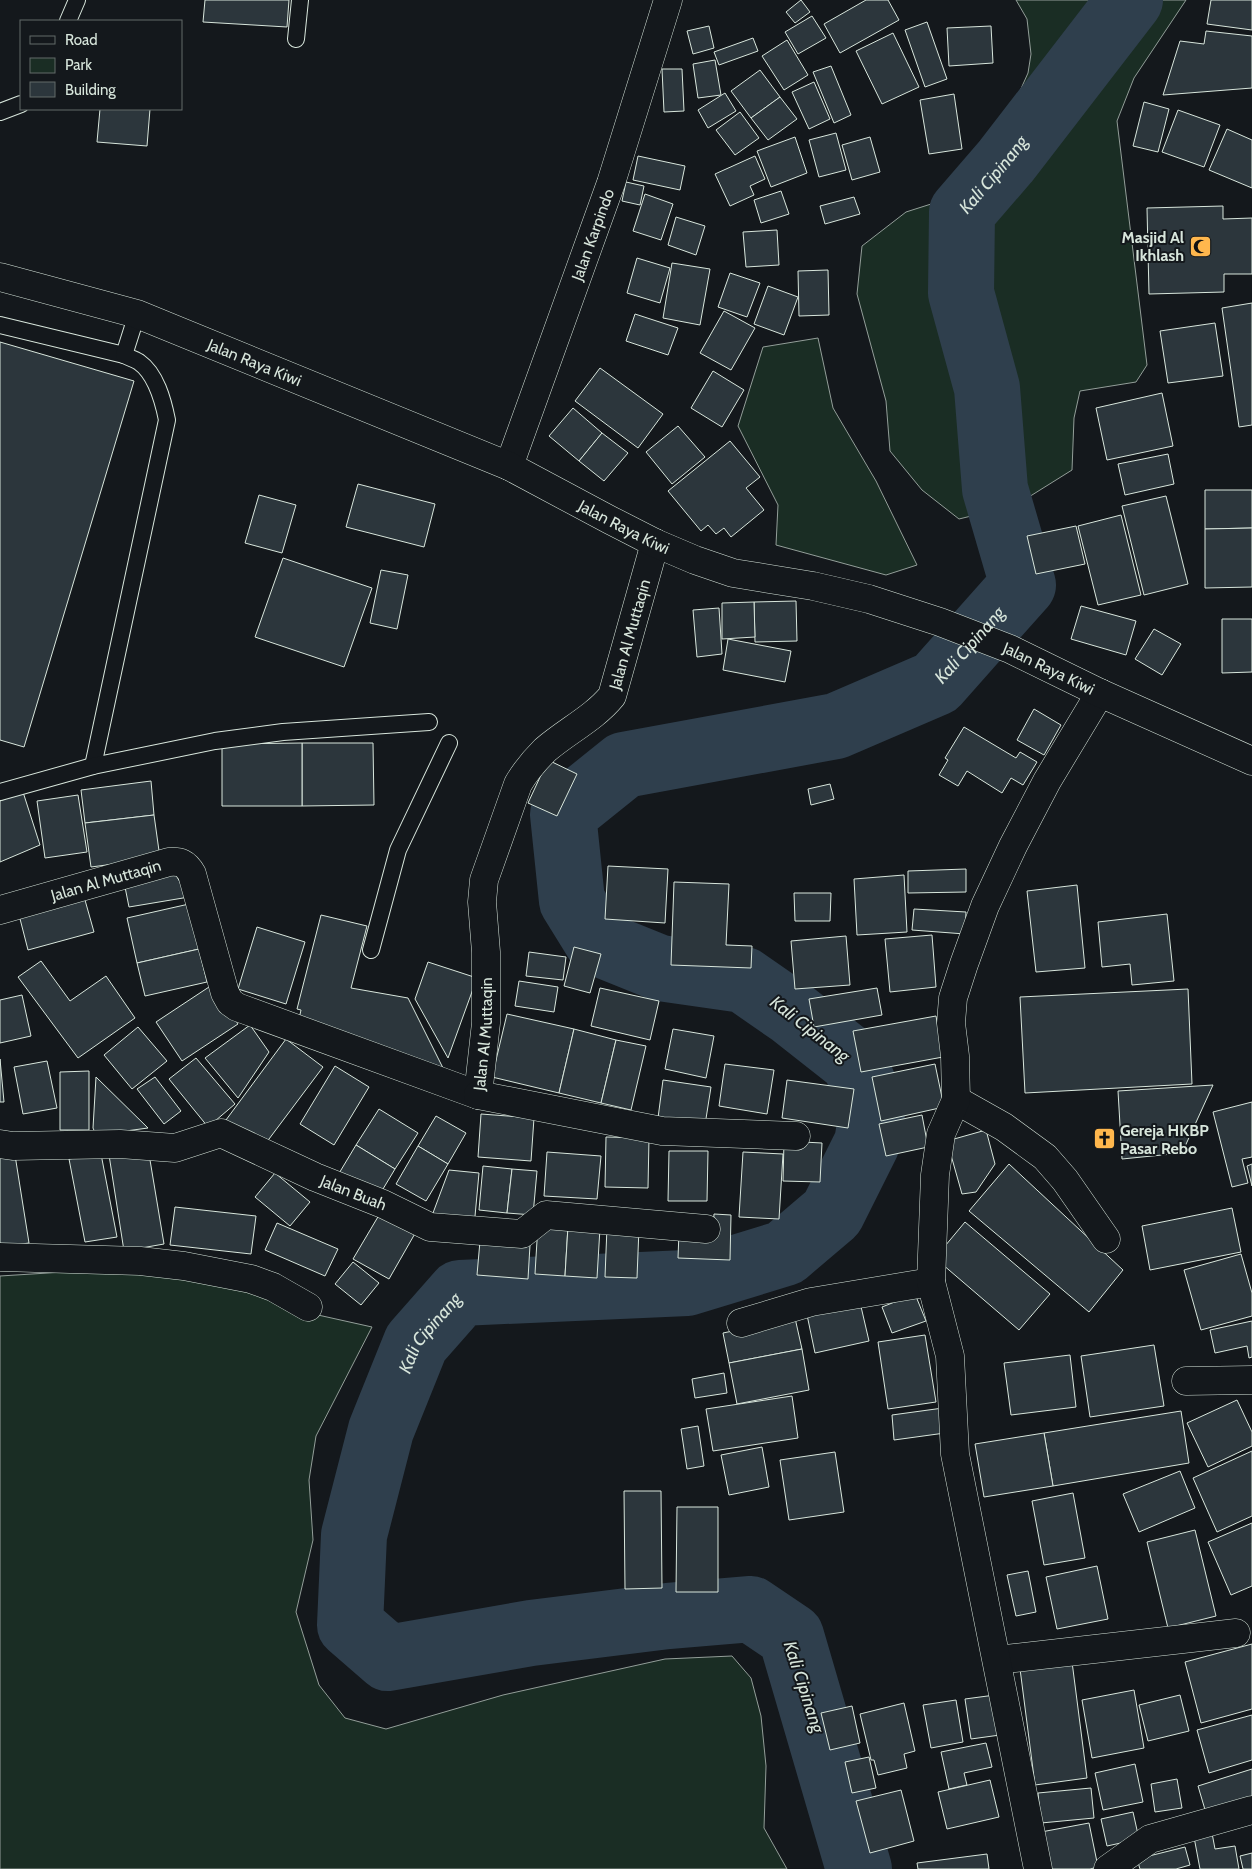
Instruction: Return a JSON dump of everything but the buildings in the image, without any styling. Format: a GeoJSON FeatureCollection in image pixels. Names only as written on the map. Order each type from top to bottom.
{"type":"FeatureCollection","features":[{"type":"Feature","properties":{"kind":"street","name":"Jalan Karpindo"},"geometry":{"type":"LineString","coordinates":[[508,466],[611,183],[668,0]]}},
{"type":"Feature","properties":{"kind":"street","name":"Jalan Raya Kiwi"},"geometry":{"type":"LineString","coordinates":[[0,277],[137,314],[508,466],[656,543],[733,573],[813,586],[859,597],[940,622],[1010,649],[1100,693],[1250,757]]}},
{"type":"Feature","properties":{"kind":"street","name":"Jalan Al Muttaqin"},"geometry":{"type":"LineString","coordinates":[[0,910],[169,862],[180,861],[188,867],[192,874],[225,993],[230,1002],[238,1007],[478,1095],[486,1023],[486,952],[482,902],[484,880],[518,784],[525,773],[545,751],[603,706],[612,696],[656,543]]}},
{"type":"Feature","properties":{"kind":"street"},"geometry":{"type":"LineString","coordinates":[[1038,1869],[955,1454],[950,1356],[932,1282],[936,1167],[941,1134],[956,1100],[955,1056],[950,1023],[953,998],[964,964],[985,906],[1012,846],[1100,693]]}},
{"type":"Feature","properties":{"kind":"street"},"geometry":{"type":"LineString","coordinates":[[478,1095],[662,1131],[796,1136]]}},
{"type":"Feature","properties":{"kind":"street"},"geometry":{"type":"LineString","coordinates":[[956,1100],[1004,1128],[1045,1157],[1065,1180],[1106,1239]]}},
{"type":"Feature","properties":{"kind":"street","name":"Jalan Buah"},"geometry":{"type":"LineString","coordinates":[[0,1144],[13,1146],[120,1144],[175,1148],[221,1133],[315,1177],[383,1204],[430,1227],[522,1234],[546,1215],[706,1229]]}},
{"type":"Feature","properties":{"kind":"street"},"geometry":{"type":"LineString","coordinates":[[0,1257],[140,1261],[184,1266],[251,1279],[273,1287],[308,1307]]}},
{"type":"Feature","properties":{"kind":"street"},"geometry":{"type":"LineString","coordinates":[[741,1323],[811,1302],[932,1282]]}},
{"type":"Feature","properties":{"kind":"street"},"geometry":{"type":"LineString","coordinates":[[1186,1382],[1252,1380]]}},
{"type":"Feature","properties":{"kind":"street"},"geometry":{"type":"LineString","coordinates":[[997,1660],[1236,1633]]}},
{"type":"Feature","properties":{"kind":"street"},"geometry":{"type":"LineString","coordinates":[[1108,1869],[1150,1839],[1252,1810]]}},
{"type":"Feature","properties":{"kind":"lane"},"geometry":{"type":"LineString","coordinates":[[68,20],[77,0]]}},
{"type":"Feature","properties":{"kind":"lane"},"geometry":{"type":"LineString","coordinates":[[296,39],[300,0]]}},
{"type":"Feature","properties":{"kind":"lane"},"geometry":{"type":"LineString","coordinates":[[0,112],[20,104]]}},
{"type":"Feature","properties":{"kind":"lane"},"geometry":{"type":"LineString","coordinates":[[124,355],[137,314]]}},
{"type":"Feature","properties":{"kind":"lane"},"geometry":{"type":"LineString","coordinates":[[0,325],[124,355],[139,362],[151,375],[160,394],[167,420],[93,766]]}},
{"type":"Feature","properties":{"kind":"lane"},"geometry":{"type":"LineString","coordinates":[[0,792],[93,766],[215,741],[283,732],[429,722]]}},
{"type":"Feature","properties":{"kind":"lane"},"geometry":{"type":"LineString","coordinates":[[371,950],[398,850],[449,743]]}},
{"type":"Feature","properties":{"kind":"green space"},"geometry":{"type":"Polygon","coordinates":[[[1016,0],[1186,0],[1134,78],[1117,121],[1147,365],[1136,382],[1080,391],[1074,418],[1072,470],[1016,505],[959,519],[922,490],[890,451],[886,401],[857,294],[862,246],[906,212],[953,197],[972,175],[1002,131],[1028,73],[1031,54],[1027,19],[1016,0]]]}},
{"type":"Feature","properties":{"kind":"green space"},"geometry":{"type":"Polygon","coordinates":[[[818,338],[833,408],[876,481],[917,565],[886,575],[776,545],[778,505],[738,426],[763,347],[818,338]]]}},
{"type":"Feature","properties":{"kind":"green space"},"geometry":{"type":"Polygon","coordinates":[[[128,1268],[225,1280],[309,1313],[372,1327],[316,1436],[309,1480],[313,1540],[296,1612],[319,1685],[345,1718],[386,1729],[503,1695],[665,1659],[732,1656],[751,1678],[761,1716],[766,1766],[764,1828],[787,1869],[0,1869],[0,1276],[128,1268]]]}},
{"type":"Feature","properties":{"kind":"waterway","name":"Kali Cipinang"},"geometry":{"type":"LineString","coordinates":[[859,1869],[791,1636],[751,1609],[668,1616],[531,1633],[388,1658],[350,1625],[354,1535],[381,1430],[416,1343],[460,1293],[687,1283],[785,1253],[832,1213],[867,1143],[873,1107],[854,1062],[793,1014],[744,980],[660,968],[598,943],[572,901],[563,814],[624,765],[836,726],[936,683],[1023,585],[995,489],[987,388],[961,293],[962,212],[1006,161],[1130,0]]}},
{"type":"Feature","properties":{"kind":"place","name":"Masjid Al Ikhlash"},"geometry":{"type":"Point","coordinates":[1200,246]}},
{"type":"Feature","properties":{"kind":"place","name":"Gereja HKBP Pasar Rebo"},"geometry":{"type":"Point","coordinates":[1104,1139]}}]}
